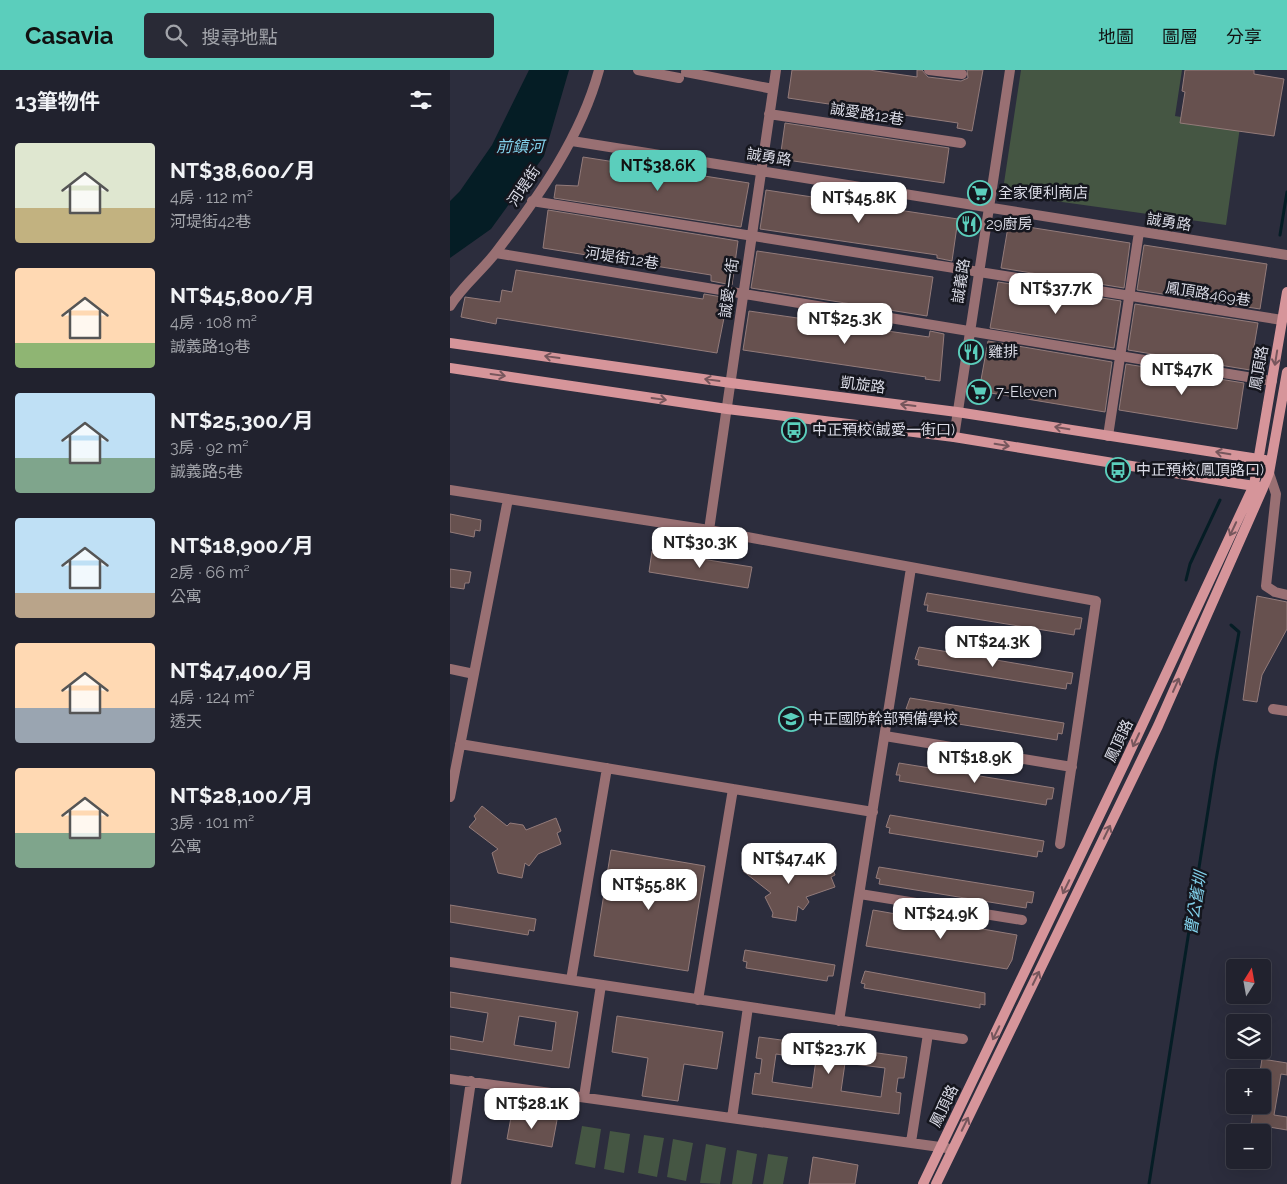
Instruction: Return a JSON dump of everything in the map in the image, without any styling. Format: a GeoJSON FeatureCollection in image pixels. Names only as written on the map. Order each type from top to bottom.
{"type":"FeatureCollection","features":[{"type":"Feature","properties":{"kind":"main road","name":"鳳頂路"},"geometry":{"type":"LineString","coordinates":[[936,1184],[1158,726],[1258,487],[1258,459],[1287,292]]}},
{"type":"Feature","properties":{"kind":"main road","name":"凱旋路"},"geometry":{"type":"LineString","coordinates":[[450,343],[731,383],[957,412],[1271,460]]}},
{"type":"Feature","properties":{"kind":"main road"},"geometry":{"type":"LineString","coordinates":[[450,368],[727,409],[954,437],[1258,487]]}},
{"type":"Feature","properties":{"kind":"main road","name":"鳳頂路"},"geometry":{"type":"LineString","coordinates":[[923,1184],[1258,487],[1269,472],[1287,372]]}},
{"type":"Feature","properties":{"kind":"street","name":"河堤街"},"geometry":{"type":"LineString","coordinates":[[450,306],[458,294],[496,253],[572,141],[592,96],[600,70]]}},
{"type":"Feature","properties":{"kind":"street"},"geometry":{"type":"LineString","coordinates":[[638,70],[773,89]]}},
{"type":"Feature","properties":{"kind":"street","name":"誠愛一街"},"geometry":{"type":"LineString","coordinates":[[709,530],[776,70]]}},
{"type":"Feature","properties":{"kind":"street"},"geometry":{"type":"LineString","coordinates":[[929,70],[962,74]]}},
{"type":"Feature","properties":{"kind":"street","name":"誠義路"},"geometry":{"type":"LineString","coordinates":[[954,437],[1010,70]]}},
{"type":"Feature","properties":{"kind":"street","name":"誠愛路12巷"},"geometry":{"type":"LineString","coordinates":[[769,114],[961,143]]}},
{"type":"Feature","properties":{"kind":"street","name":"誠勇路"},"geometry":{"type":"LineString","coordinates":[[572,141],[1287,255]]}},
{"type":"Feature","properties":{"kind":"street","name":"鳳頂路469巷"},"geometry":{"type":"LineString","coordinates":[[532,201],[1282,320]]}},
{"type":"Feature","properties":{"kind":"street"},"geometry":{"type":"LineString","coordinates":[[1108,436],[1139,232]]}},
{"type":"Feature","properties":{"kind":"street","name":"河堤街12巷"},"geometry":{"type":"LineString","coordinates":[[496,253],[1272,381]]}},
{"type":"Feature","properties":{"kind":"street"},"geometry":{"type":"LineString","coordinates":[[1269,472],[1276,494],[1266,586],[1275,592],[1287,595]]}},
{"type":"Feature","properties":{"kind":"street"},"geometry":{"type":"LineString","coordinates":[[450,490],[709,530],[1096,601],[1060,844]]}},
{"type":"Feature","properties":{"kind":"street"},"geometry":{"type":"LineString","coordinates":[[450,798],[508,499]]}},
{"type":"Feature","properties":{"kind":"street"},"geometry":{"type":"LineString","coordinates":[[839,1021],[911,568]]}},
{"type":"Feature","properties":{"kind":"street"},"geometry":{"type":"LineString","coordinates":[[450,670],[474,674]]}},
{"type":"Feature","properties":{"kind":"street"},"geometry":{"type":"LineString","coordinates":[[1273,709],[1287,711]]}},
{"type":"Feature","properties":{"kind":"street"},"geometry":{"type":"LineString","coordinates":[[885,736],[1072,767]]}},
{"type":"Feature","properties":{"kind":"street"},"geometry":{"type":"LineString","coordinates":[[460,744],[873,812]]}},
{"type":"Feature","properties":{"kind":"street"},"geometry":{"type":"LineString","coordinates":[[571,980],[607,768]]}},
{"type":"Feature","properties":{"kind":"street"},"geometry":{"type":"LineString","coordinates":[[698,1000],[733,788]]}},
{"type":"Feature","properties":{"kind":"street"},"geometry":{"type":"LineString","coordinates":[[860,894],[1022,920]]}},
{"type":"Feature","properties":{"kind":"street"},"geometry":{"type":"LineString","coordinates":[[450,962],[962,1039]]}},
{"type":"Feature","properties":{"kind":"street"},"geometry":{"type":"LineString","coordinates":[[584,1097],[601,985]]}},
{"type":"Feature","properties":{"kind":"street"},"geometry":{"type":"LineString","coordinates":[[732,1118],[748,1007]]}},
{"type":"Feature","properties":{"kind":"street"},"geometry":{"type":"LineString","coordinates":[[911,1142],[928,1034]]}},
{"type":"Feature","properties":{"kind":"street"},"geometry":{"type":"LineString","coordinates":[[450,1079],[941,1146],[952,1150]]}},
{"type":"Feature","properties":{"kind":"street"},"geometry":{"type":"LineString","coordinates":[[456,1184],[471,1082]]}},
{"type":"Feature","properties":{"kind":"green space"},"geometry":{"type":"Polygon","coordinates":[[[1021,70],[1182,70],[1175,116],[1240,127],[1226,225],[1013,195],[1004,183],[1021,70]]]}},
{"type":"Feature","properties":{"kind":"green space"},"geometry":{"type":"Polygon","coordinates":[[[582,1126],[601,1129],[595,1168],[575,1164],[582,1126]]]}},
{"type":"Feature","properties":{"kind":"green space"},"geometry":{"type":"Polygon","coordinates":[[[610,1131],[630,1134],[624,1173],[604,1169],[610,1131]]]}},
{"type":"Feature","properties":{"kind":"green space"},"geometry":{"type":"Polygon","coordinates":[[[644,1135],[664,1138],[657,1177],[638,1173],[644,1135]]]}},
{"type":"Feature","properties":{"kind":"green space"},"geometry":{"type":"Polygon","coordinates":[[[673,1139],[693,1143],[686,1181],[667,1177],[673,1139]]]}},
{"type":"Feature","properties":{"kind":"green space"},"geometry":{"type":"Polygon","coordinates":[[[706,1144],[726,1148],[720,1184],[700,1183],[706,1144]]]}},
{"type":"Feature","properties":{"kind":"green space"},"geometry":{"type":"Polygon","coordinates":[[[737,1150],[757,1154],[752,1184],[732,1184],[737,1150]]]}},
{"type":"Feature","properties":{"kind":"green space"},"geometry":{"type":"Polygon","coordinates":[[[768,1154],[788,1157],[783,1184],[763,1184],[768,1154]]]}},
{"type":"Feature","properties":{"kind":"water","name":"前鎮河"},"geometry":{"type":"Polygon","coordinates":[[[529,70],[569,70],[544,156],[491,229],[450,258],[450,201],[460,191],[492,145],[529,70]]]}},
{"type":"Feature","properties":{"kind":"building"},"geometry":{"type":"Polygon","coordinates":[[[792,70],[869,70],[917,77],[917,70],[922,70],[928,77],[961,81],[968,78],[967,70],[983,70],[972,131],[957,128],[958,123],[788,98],[792,70]]]}},
{"type":"Feature","properties":{"kind":"building"},"geometry":{"type":"Polygon","coordinates":[[[1185,70],[1254,70],[1254,74],[1284,79],[1274,136],[1180,123],[1185,92],[1182,91],[1185,70]]]}},
{"type":"Feature","properties":{"kind":"building"},"geometry":{"type":"Polygon","coordinates":[[[785,123],[949,148],[944,183],[780,159],[785,123]]]}},
{"type":"Feature","properties":{"kind":"building"},"geometry":{"type":"Polygon","coordinates":[[[583,157],[749,183],[741,227],[554,198],[556,185],[578,186],[583,157]]]}},
{"type":"Feature","properties":{"kind":"building"},"geometry":{"type":"Polygon","coordinates":[[[766,190],[958,219],[952,261],[937,258],[937,255],[760,229],[766,190]]]}},
{"type":"Feature","properties":{"kind":"building"},"geometry":{"type":"Polygon","coordinates":[[[548,210],[738,241],[732,285],[711,281],[711,275],[543,248],[548,210]]]}},
{"type":"Feature","properties":{"kind":"building"},"geometry":{"type":"Polygon","coordinates":[[[1009,221],[1029,224],[1028,227],[1130,243],[1124,288],[1001,268],[1009,221]]]}},
{"type":"Feature","properties":{"kind":"building"},"geometry":{"type":"Polygon","coordinates":[[[1144,245],[1267,264],[1260,309],[1137,290],[1144,245]]]}},
{"type":"Feature","properties":{"kind":"building"},"geometry":{"type":"Polygon","coordinates":[[[757,251],[933,277],[927,316],[751,288],[757,251]]]}},
{"type":"Feature","properties":{"kind":"building"},"geometry":{"type":"Polygon","coordinates":[[[516,270],[703,299],[704,294],[728,298],[717,353],[497,318],[496,324],[461,317],[465,297],[500,302],[502,290],[512,292],[516,270]]]}},
{"type":"Feature","properties":{"kind":"building"},"geometry":{"type":"Polygon","coordinates":[[[998,282],[1121,301],[1114,348],[990,328],[998,282]]]}},
{"type":"Feature","properties":{"kind":"building"},"geometry":{"type":"Polygon","coordinates":[[[1135,304],[1258,323],[1250,370],[1128,350],[1135,304]]]}},
{"type":"Feature","properties":{"kind":"building"},"geometry":{"type":"Polygon","coordinates":[[[749,311],[929,337],[930,331],[944,334],[940,381],[925,379],[926,377],[743,350],[749,311]]]}},
{"type":"Feature","properties":{"kind":"building"},"geometry":{"type":"Polygon","coordinates":[[[988,341],[1112,362],[1105,412],[979,391],[988,341]]]}},
{"type":"Feature","properties":{"kind":"building"},"geometry":{"type":"Polygon","coordinates":[[[1126,364],[1244,383],[1237,429],[1119,410],[1126,364]]]}},
{"type":"Feature","properties":{"kind":"building"},"geometry":{"type":"Polygon","coordinates":[[[450,514],[481,520],[480,531],[475,530],[474,537],[450,532],[450,514]]]}},
{"type":"Feature","properties":{"kind":"building"},"geometry":{"type":"Polygon","coordinates":[[[652,551],[752,567],[748,588],[649,572],[652,551]]]}},
{"type":"Feature","properties":{"kind":"building"},"geometry":{"type":"Polygon","coordinates":[[[450,569],[471,572],[469,583],[465,583],[464,589],[450,587],[450,569]]]}},
{"type":"Feature","properties":{"kind":"building"},"geometry":{"type":"Polygon","coordinates":[[[927,593],[1082,618],[1080,629],[1075,629],[1074,635],[927,611],[928,605],[924,605],[927,593]]]}},
{"type":"Feature","properties":{"kind":"building"},"geometry":{"type":"Polygon","coordinates":[[[1257,596],[1287,602],[1287,629],[1262,675],[1257,702],[1243,700],[1257,596]]]}},
{"type":"Feature","properties":{"kind":"building"},"geometry":{"type":"Polygon","coordinates":[[[919,647],[1073,673],[1071,684],[1067,683],[1066,689],[918,665],[919,660],[915,659],[919,647]]]}},
{"type":"Feature","properties":{"kind":"building"},"geometry":{"type":"Polygon","coordinates":[[[910,698],[1064,723],[1062,734],[1058,733],[1057,740],[909,716],[910,710],[906,709],[910,698]]]}},
{"type":"Feature","properties":{"kind":"building"},"geometry":{"type":"Polygon","coordinates":[[[899,763],[1054,788],[1052,799],[1047,799],[1046,805],[899,781],[900,775],[896,775],[899,763]]]}},
{"type":"Feature","properties":{"kind":"building"},"geometry":{"type":"Polygon","coordinates":[[[482,806],[507,826],[510,823],[523,825],[526,830],[556,818],[561,831],[557,833],[561,844],[538,854],[529,866],[525,863],[522,878],[498,873],[492,853],[498,849],[469,827],[476,819],[474,816],[482,806]]]}},
{"type":"Feature","properties":{"kind":"building"},"geometry":{"type":"Polygon","coordinates":[[[890,815],[1044,841],[1042,852],[1038,851],[1037,857],[889,833],[890,828],[886,827],[890,815]]]}},
{"type":"Feature","properties":{"kind":"building"},"geometry":{"type":"Polygon","coordinates":[[[611,850],[705,866],[688,971],[594,956],[611,850]]]}},
{"type":"Feature","properties":{"kind":"building"},"geometry":{"type":"Polygon","coordinates":[[[756,850],[781,870],[784,867],[797,868],[800,874],[830,861],[835,875],[831,877],[835,887],[806,897],[809,902],[803,910],[798,906],[796,921],[772,917],[773,913],[765,897],[771,893],[743,871],[750,863],[748,860],[756,850]]]}},
{"type":"Feature","properties":{"kind":"building"},"geometry":{"type":"Polygon","coordinates":[[[879,867],[1034,892],[1032,903],[1027,902],[1026,908],[879,884],[880,879],[876,878],[879,867]]]}},
{"type":"Feature","properties":{"kind":"building"},"geometry":{"type":"Polygon","coordinates":[[[450,905],[536,919],[534,931],[529,930],[528,935],[450,922],[450,905]]]}},
{"type":"Feature","properties":{"kind":"building"},"geometry":{"type":"Polygon","coordinates":[[[873,910],[1017,935],[1012,960],[1007,969],[866,946],[873,910]]]}},
{"type":"Feature","properties":{"kind":"building"},"geometry":{"type":"Polygon","coordinates":[[[745,950],[835,965],[833,976],[828,976],[827,981],[746,968],[747,962],[743,961],[745,950]]]}},
{"type":"Feature","properties":{"kind":"building"},"geometry":{"type":"Polygon","coordinates":[[[865,971],[985,993],[985,1005],[980,1004],[980,1008],[864,988],[865,984],[861,983],[865,971]]]}},
{"type":"Feature","properties":{"kind":"building"},"geometry":{"type":"Polygon","coordinates":[[[450,992],[578,1012],[569,1068],[450,1049],[450,1036],[483,1042],[488,1013],[450,1007],[450,992]],[[519,1016],[514,1045],[552,1051],[556,1022],[519,1016]]]}},
{"type":"Feature","properties":{"kind":"building"},"geometry":{"type":"Polygon","coordinates":[[[617,1016],[723,1032],[717,1069],[684,1064],[678,1101],[642,1096],[648,1058],[612,1052],[617,1016]]]}},
{"type":"Feature","properties":{"kind":"building"},"geometry":{"type":"Polygon","coordinates":[[[759,1037],[907,1057],[904,1078],[898,1078],[896,1092],[901,1093],[899,1114],[752,1094],[755,1073],[760,1074],[762,1059],[756,1058],[759,1037]],[[776,1054],[772,1082],[812,1088],[816,1060],[776,1054]],[[845,1063],[841,1091],[881,1097],[885,1068],[845,1063]]]}},
{"type":"Feature","properties":{"kind":"building"},"geometry":{"type":"Polygon","coordinates":[[[1262,1059],[1287,1063],[1287,1075],[1281,1074],[1274,1115],[1287,1117],[1287,1130],[1271,1127],[1271,1124],[1251,1124],[1253,1114],[1271,1114],[1271,1069],[1260,1069],[1262,1059]]]}},
{"type":"Feature","properties":{"kind":"building"},"geometry":{"type":"Polygon","coordinates":[[[512,1112],[557,1120],[552,1147],[507,1139],[512,1112]]]}},
{"type":"Feature","properties":{"kind":"building"},"geometry":{"type":"Polygon","coordinates":[[[813,1157],[858,1165],[855,1184],[809,1184],[813,1157]]]}},
{"type":"Feature","properties":{"kind":"waterway","name":"曹公舊圳"},"geometry":{"type":"LineString","coordinates":[[1280,235],[1287,192]]}},
{"type":"Feature","properties":{"kind":"waterway","name":"曹公舊圳"},"geometry":{"type":"LineString","coordinates":[[1186,580],[1190,564],[1220,500]]}},
{"type":"Feature","properties":{"kind":"waterway","name":"曹公舊圳"},"geometry":{"type":"LineString","coordinates":[[1149,1184],[1216,760],[1239,632],[1231,625]]}},
{"type":"Feature","properties":{"kind":"place","name":"全家便利商店"},"geometry":{"type":"Point","coordinates":[980,193]}},
{"type":"Feature","properties":{"kind":"place","name":"29廚房"},"geometry":{"type":"Point","coordinates":[969,224]}},
{"type":"Feature","properties":{"kind":"place","name":"雞排"},"geometry":{"type":"Point","coordinates":[971,352]}},
{"type":"Feature","properties":{"kind":"place","name":"7-Eleven"},"geometry":{"type":"Point","coordinates":[979,392]}},
{"type":"Feature","properties":{"kind":"place","name":"中正預校(誠愛一街口)"},"geometry":{"type":"Point","coordinates":[794,430]}},
{"type":"Feature","properties":{"kind":"place","name":"中正預校(鳳頂路口)"},"geometry":{"type":"Point","coordinates":[1118,470]}},
{"type":"Feature","properties":{"kind":"place","name":"中正國防幹部預備學校"},"geometry":{"type":"Point","coordinates":[791,719]}}]}
